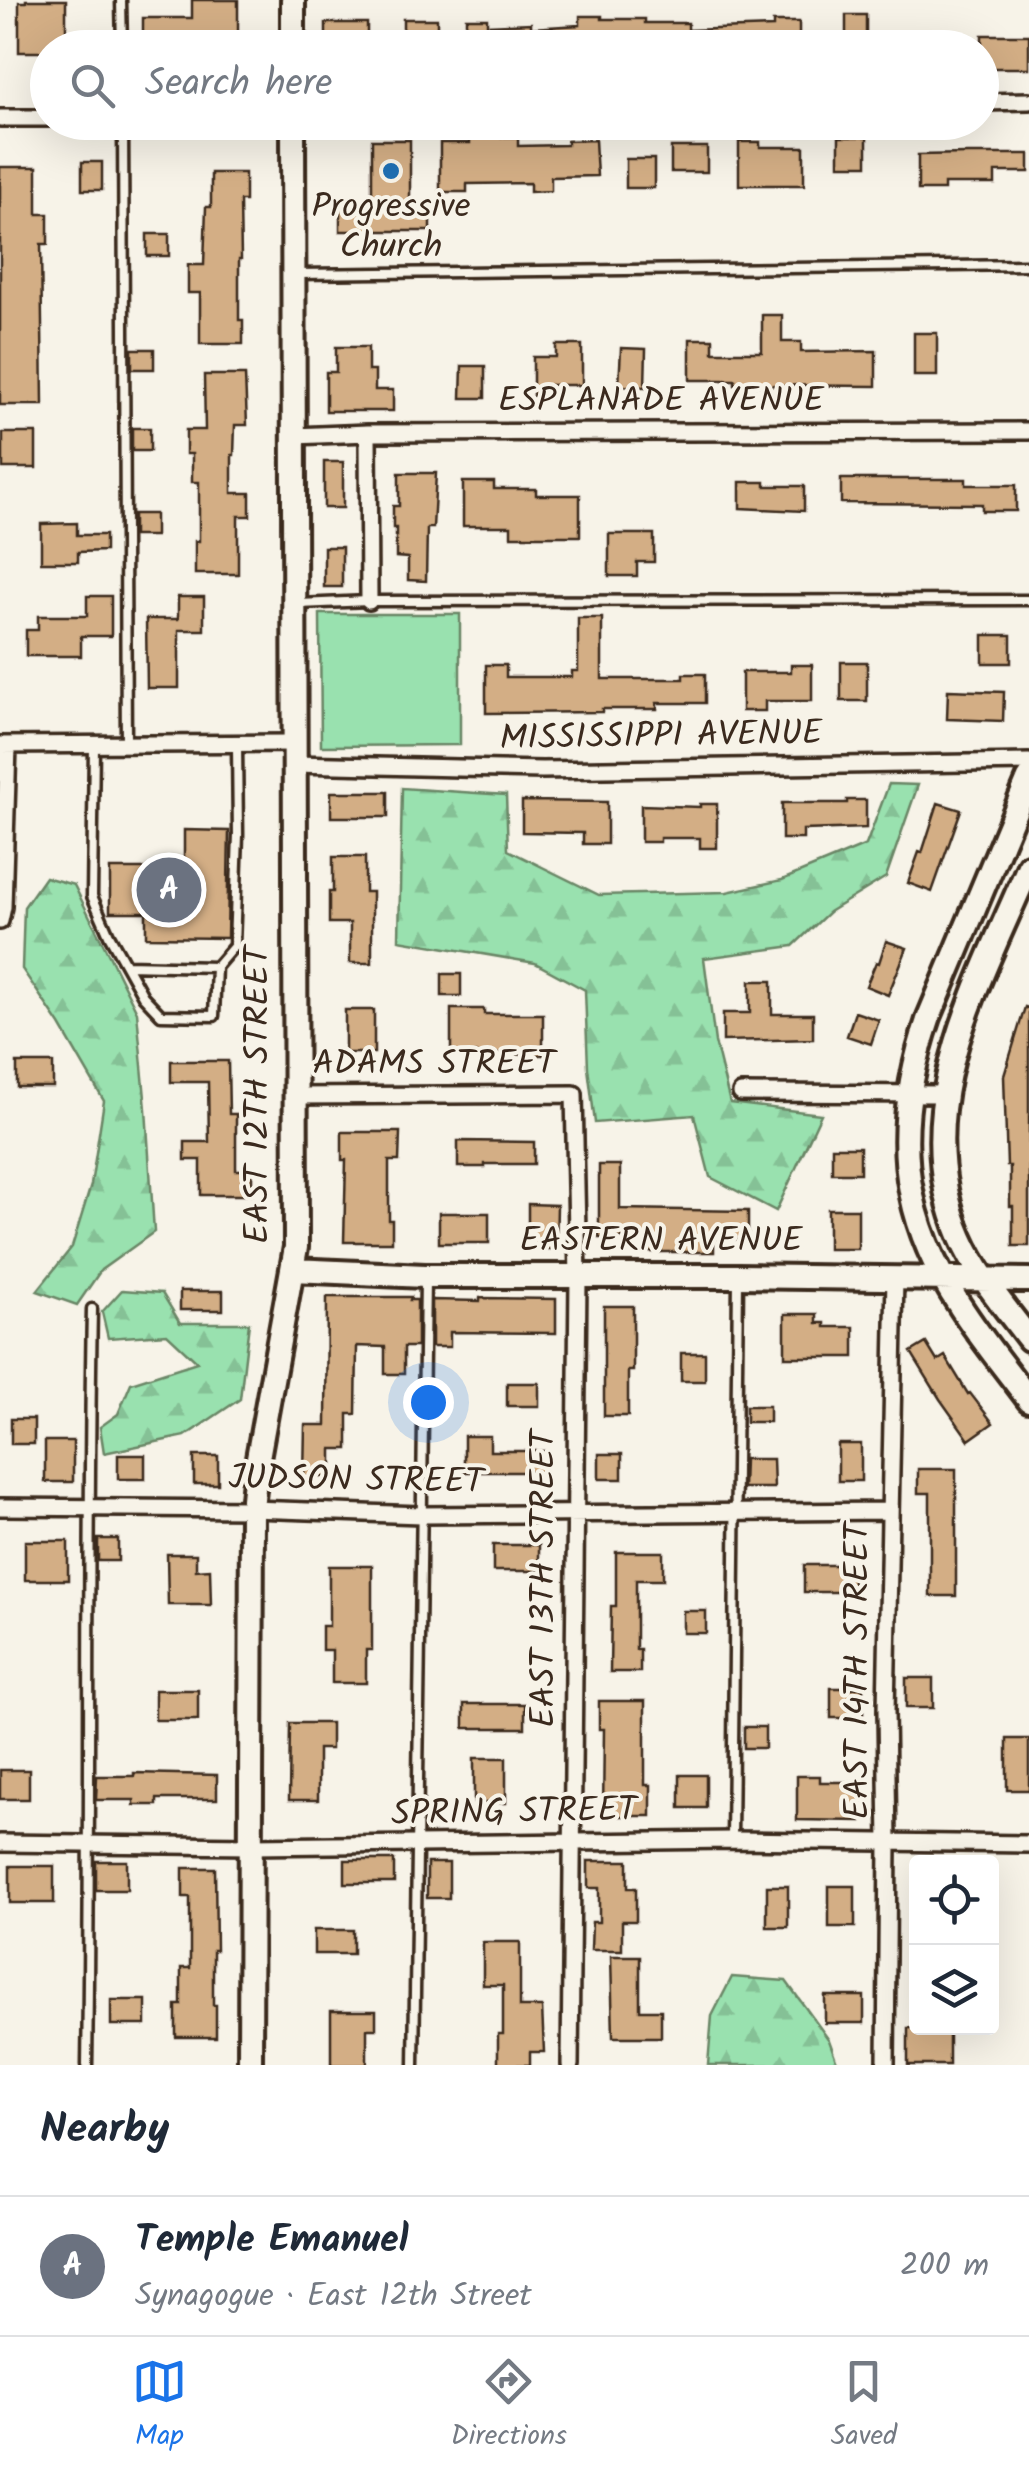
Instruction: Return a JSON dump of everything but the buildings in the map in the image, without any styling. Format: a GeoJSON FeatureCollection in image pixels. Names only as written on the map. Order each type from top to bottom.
{"type":"FeatureCollection","features":[{"type":"Feature","properties":{"kind":"street"},"geometry":{"type":"LineString","coordinates":[[293,0],[293,30]]}},
{"type":"Feature","properties":{"kind":"street"},"geometry":{"type":"LineString","coordinates":[[999,102],[1029,101]]}},
{"type":"Feature","properties":{"kind":"street"},"geometry":{"type":"LineString","coordinates":[[0,118],[30,118]]}},
{"type":"Feature","properties":{"kind":"street","name":"EAST 12TH STREET"},"geometry":{"type":"LineString","coordinates":[[250,2065],[252,1508],[296,1247],[293,140]]}},
{"type":"Feature","properties":{"kind":"street","name":"ESPLANADE AVENUE"},"geometry":{"type":"LineString","coordinates":[[294,436],[1029,430]]}},
{"type":"Feature","properties":{"kind":"street"},"geometry":{"type":"LineString","coordinates":[[368,433],[369,602]]}},
{"type":"Feature","properties":{"kind":"street","name":"MISSISSIPPI AVENUE"},"geometry":{"type":"LineString","coordinates":[[4,746],[237,744],[294,753],[542,770],[1029,762]]}},
{"type":"Feature","properties":{"kind":"street"},"geometry":{"type":"LineString","coordinates":[[0,922],[4,746]]}},
{"type":"Feature","properties":{"kind":"street"},"geometry":{"type":"LineString","coordinates":[[1029,778],[929,1017],[915,1058],[905,1125],[912,1200],[925,1242],[959,1305],[1029,1400]]}},
{"type":"Feature","properties":{"kind":"street"},"geometry":{"type":"LineString","coordinates":[[1029,866],[952,1055],[941,1138],[942,1169],[951,1213],[963,1242],[985,1280],[1029,1339]]}},
{"type":"Feature","properties":{"kind":"street","name":"ADAMS STREET"},"geometry":{"type":"LineString","coordinates":[[296,1096],[574,1094]]}},
{"type":"Feature","properties":{"kind":"street","name":"EAST 13TH STREET"},"geometry":{"type":"LineString","coordinates":[[570,2065],[578,1278],[574,1094]]}},
{"type":"Feature","properties":{"kind":"street"},"geometry":{"type":"LineString","coordinates":[[741,1094],[944,1094]]}},
{"type":"Feature","properties":{"kind":"street","name":"EASTERN AVENUE"},"geometry":{"type":"LineString","coordinates":[[292,1270],[425,1276],[1029,1280]]}},
{"type":"Feature","properties":{"kind":"street","name":"EAST 14TH STREET"},"geometry":{"type":"LineString","coordinates":[[886,2065],[886,1711],[895,1277]]}},
{"type":"Feature","properties":{"kind":"street","name":"JUDSON STREET"},"geometry":{"type":"LineString","coordinates":[[0,1508],[252,1508],[421,1515],[890,1511]]}},
{"type":"Feature","properties":{"kind":"street","name":"SPRING STREET"},"geometry":{"type":"LineString","coordinates":[[0,1843],[251,1846],[732,1840],[1029,1844]]}},
{"type":"Feature","properties":{"kind":"lane"},"geometry":{"type":"LineString","coordinates":[[121,0],[122,30]]}},
{"type":"Feature","properties":{"kind":"lane"},"geometry":{"type":"LineString","coordinates":[[124,140],[126,746]]}},
{"type":"Feature","properties":{"kind":"lane"},"geometry":{"type":"LineString","coordinates":[[294,274],[1029,265]]}},
{"type":"Feature","properties":{"kind":"lane"},"geometry":{"type":"LineString","coordinates":[[294,604],[1029,600]]}},
{"type":"Feature","properties":{"kind":"lane"},"geometry":{"type":"LineString","coordinates":[[94,746],[92,896],[109,935],[143,996],[161,1015],[214,1016],[216,967],[234,946],[237,744]]}},
{"type":"Feature","properties":{"kind":"lane"},"geometry":{"type":"LineString","coordinates":[[126,965],[216,967]]}},
{"type":"Feature","properties":{"kind":"lane"},"geometry":{"type":"LineString","coordinates":[[414,2065],[425,1276]]}},
{"type":"Feature","properties":{"kind":"lane"},"geometry":{"type":"LineString","coordinates":[[732,1840],[738,1276]]}},
{"type":"Feature","properties":{"kind":"lane"},"geometry":{"type":"LineString","coordinates":[[86,2065],[92,1309]]}},
{"type":"Feature","properties":{"kind":"green space"},"geometry":{"type":"Polygon","coordinates":[[[320,614],[460,614],[460,745],[321,746],[320,614]]]}},
{"type":"Feature","properties":{"kind":"green space"},"geometry":{"type":"Polygon","coordinates":[[[889,784],[918,785],[886,877],[829,912],[793,946],[704,958],[715,1042],[730,1103],[821,1114],[776,1211],[710,1177],[694,1115],[595,1123],[585,990],[535,963],[399,940],[402,788],[506,795],[508,850],[599,895],[727,892],[782,880],[866,845],[889,784]]]}},
{"type":"Feature","properties":{"kind":"green space"},"geometry":{"type":"Polygon","coordinates":[[[45,877],[74,885],[137,1012],[146,1109],[154,1232],[101,1270],[77,1305],[37,1291],[72,1247],[91,1185],[104,1101],[22,969],[24,907],[45,877]]]}},
{"type":"Feature","properties":{"kind":"green space"},"geometry":{"type":"Polygon","coordinates":[[[122,1290],[162,1293],[180,1323],[249,1323],[240,1399],[185,1436],[104,1453],[100,1427],[118,1414],[131,1383],[197,1362],[167,1334],[108,1338],[102,1312],[122,1290]]]}},
{"type":"Feature","properties":{"kind":"green space"},"geometry":{"type":"Polygon","coordinates":[[[732,1977],[786,1981],[829,2040],[838,2065],[708,2065],[712,2016],[732,1977]]]}},
{"type":"Feature","properties":{"kind":"place","name":"Progressive Church"},"geometry":{"type":"Point","coordinates":[391,171]}},
{"type":"Feature","properties":{"kind":"place","name":"Temple Emanuel"},"geometry":{"type":"Point","coordinates":[169,890]}}]}
